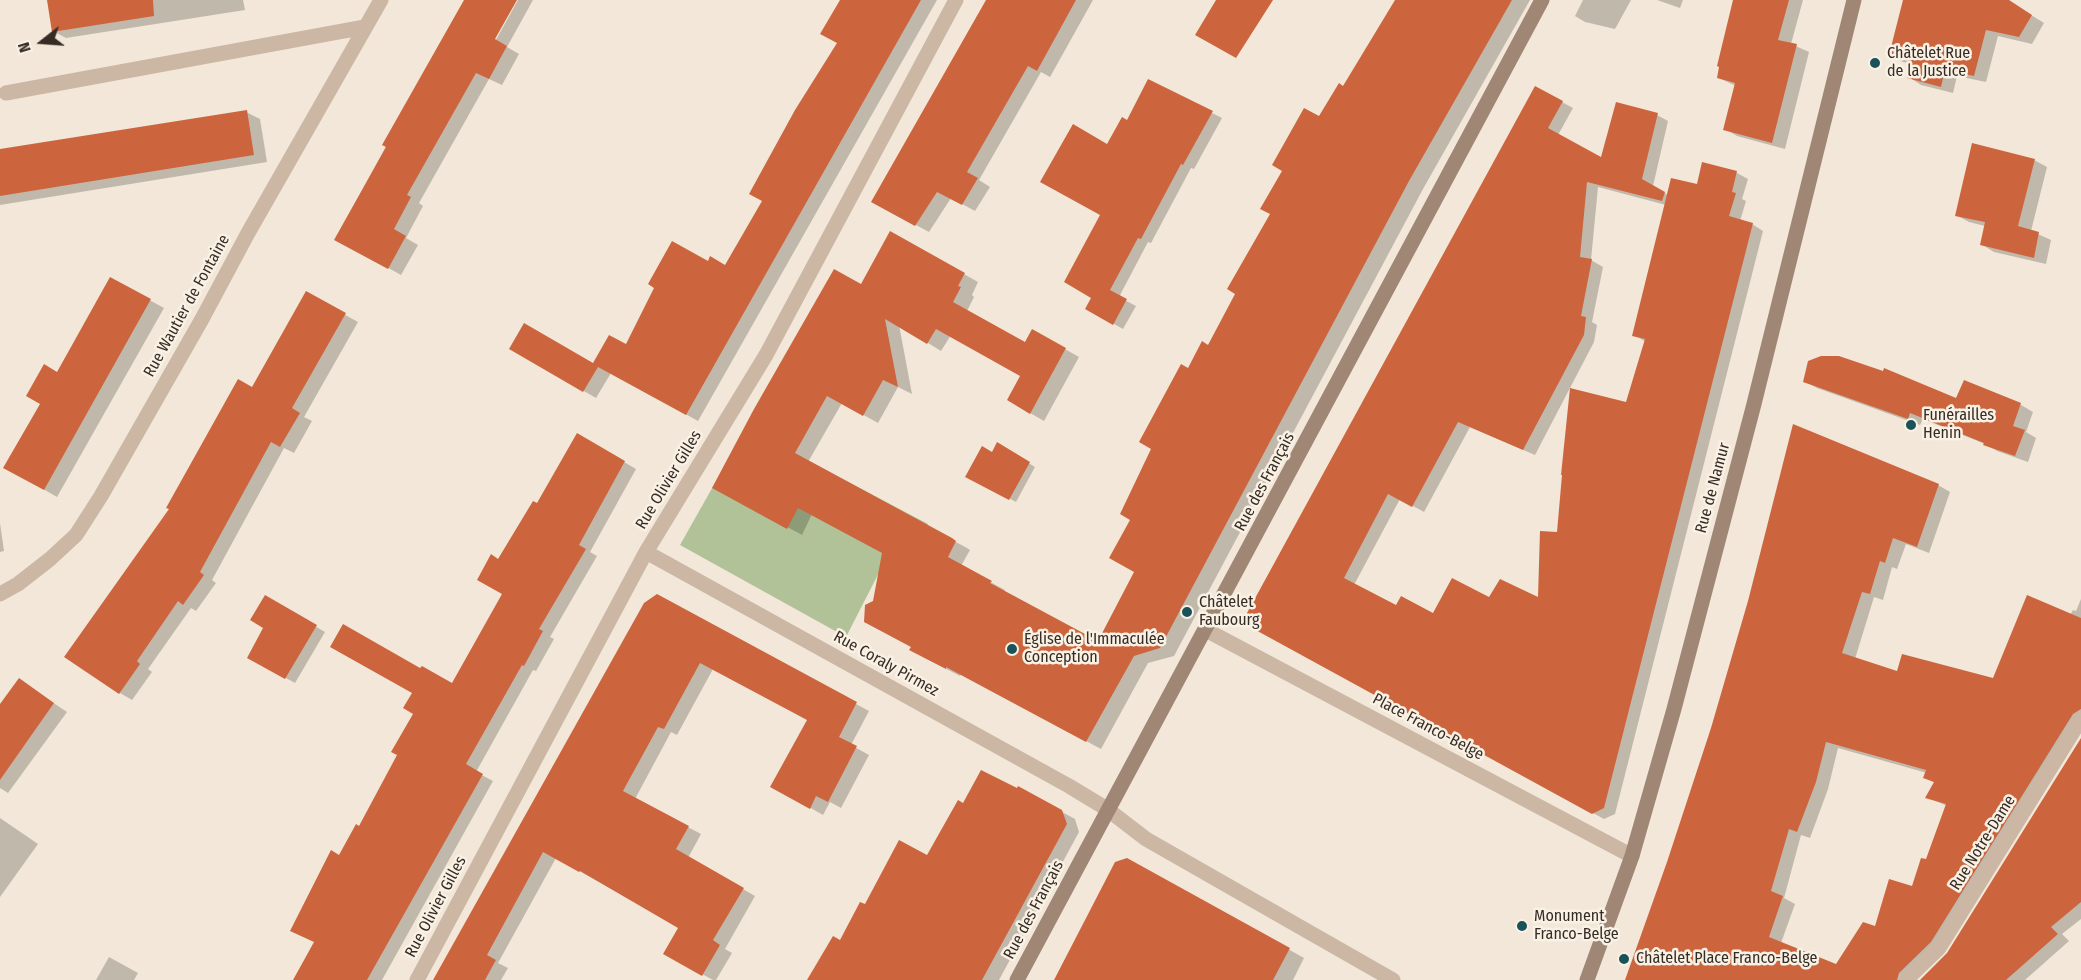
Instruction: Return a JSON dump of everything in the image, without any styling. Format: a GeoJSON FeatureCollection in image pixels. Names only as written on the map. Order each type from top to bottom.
{"type":"FeatureCollection","features":[{"type":"Feature","properties":{"kind":"main road","name":"Rue des Français"},"geometry":{"type":"LineString","coordinates":[[1017,980],[1542,0]]}},
{"type":"Feature","properties":{"kind":"main road","name":"Rue de Namur"},"geometry":{"type":"LineString","coordinates":[[1587,980],[1632,856],[1674,709],[1754,404],[1854,0]]}},
{"type":"Feature","properties":{"kind":"street","name":"Rue Wautier de Fontaine"},"geometry":{"type":"LineString","coordinates":[[0,594],[18,584],[76,535],[101,496],[196,330],[248,232],[381,0]]}},
{"type":"Feature","properties":{"kind":"street","name":"Rue Olivier Gilles"},"geometry":{"type":"LineString","coordinates":[[417,980],[646,552],[766,355],[956,0]]}},
{"type":"Feature","properties":{"kind":"street"},"geometry":{"type":"LineString","coordinates":[[6,93],[365,27]]}},
{"type":"Feature","properties":{"kind":"street","name":"Rue Coraly Pirmez"},"geometry":{"type":"LineString","coordinates":[[646,552],[1070,786],[1107,809]]}},
{"type":"Feature","properties":{"kind":"street","name":"Place Franco-Belge"},"geometry":{"type":"LineString","coordinates":[[1206,630],[1632,856]]}},
{"type":"Feature","properties":{"kind":"street","name":"Rue Notre-Dame"},"geometry":{"type":"LineString","coordinates":[[1906,980],[1939,948],[2081,719]]}},
{"type":"Feature","properties":{"kind":"street"},"geometry":{"type":"LineString","coordinates":[[1107,809],[1146,838],[1393,980]]}},
{"type":"Feature","properties":{"kind":"green space"},"geometry":{"type":"Polygon","coordinates":[[[746,428],[928,524],[910,558],[887,557],[846,637],[680,545],[746,428]]]}},
{"type":"Feature","properties":{"kind":"building"},"geometry":{"type":"Polygon","coordinates":[[[47,0],[153,0],[154,16],[52,32],[47,0]]]}},
{"type":"Feature","properties":{"kind":"building"},"geometry":{"type":"Polygon","coordinates":[[[464,0],[517,0],[495,39],[507,46],[489,79],[476,73],[407,195],[411,197],[394,229],[406,236],[388,269],[334,240],[386,147],[382,145],[464,0]]]}},
{"type":"Feature","properties":{"kind":"building"},"geometry":{"type":"Polygon","coordinates":[[[840,0],[921,0],[686,415],[598,367],[583,392],[509,349],[524,323],[593,363],[609,335],[626,344],[654,288],[648,284],[672,241],[708,261],[710,256],[725,265],[762,201],[749,194],[795,110],[837,43],[820,34],[840,0]]]}},
{"type":"Feature","properties":{"kind":"building"},"geometry":{"type":"Polygon","coordinates":[[[986,0],[1076,0],[1037,71],[1028,66],[967,172],[978,178],[962,205],[937,192],[915,226],[871,202],[986,0]]]}},
{"type":"Feature","properties":{"kind":"building"},"geometry":{"type":"Polygon","coordinates":[[[1216,0],[1273,0],[1236,58],[1195,35],[1216,0]]]}},
{"type":"Feature","properties":{"kind":"building"},"geometry":{"type":"Polygon","coordinates":[[[1395,0],[1512,0],[1409,181],[1160,648],[1134,656],[1086,742],[946,667],[946,669],[909,650],[911,647],[864,622],[865,605],[873,601],[882,553],[798,508],[787,529],[712,488],[834,269],[861,284],[890,231],[965,273],[953,302],[1025,342],[1032,329],[1066,348],[1030,414],[1007,400],[1020,376],[936,329],[927,344],[885,319],[898,387],[883,380],[863,416],[827,396],[795,453],[952,538],[956,541],[948,557],[992,581],[990,583],[1098,641],[1134,572],[1109,558],[1130,520],[1120,514],[1151,449],[1139,442],[1181,364],[1188,368],[1202,341],[1208,345],[1235,294],[1227,289],[1270,214],[1260,209],[1282,171],[1272,165],[1304,108],[1319,116],[1339,83],[1343,86],[1395,0]]]}},
{"type":"Feature","properties":{"kind":"building"},"geometry":{"type":"Polygon","coordinates":[[[1733,0],[1789,0],[1778,40],[1797,44],[1772,143],[1723,130],[1735,83],[1717,78],[1719,67],[1717,66],[1733,0]]]}},
{"type":"Feature","properties":{"kind":"building"},"geometry":{"type":"Polygon","coordinates":[[[1903,0],[2009,0],[2032,15],[2019,37],[1986,30],[1974,76],[1945,70],[1941,87],[1907,78],[1911,61],[1889,55],[1903,0]]]}},
{"type":"Feature","properties":{"kind":"building"},"geometry":{"type":"Polygon","coordinates":[[[1148,79],[1213,111],[1110,290],[1127,299],[1113,325],[1085,309],[1091,298],[1064,282],[1100,215],[1040,182],[1073,124],[1107,144],[1122,117],[1127,120],[1148,79]]]}},
{"type":"Feature","properties":{"kind":"building"},"geometry":{"type":"Polygon","coordinates":[[[1535,86],[1563,101],[1548,128],[1601,157],[1616,102],[1658,113],[1642,179],[1665,192],[1662,201],[1587,182],[1580,257],[1592,259],[1581,316],[1586,317],[1584,335],[1523,450],[1458,422],[1412,507],[1388,494],[1344,578],[1396,605],[1401,596],[1433,613],[1452,578],[1489,597],[1500,579],[1538,597],[1540,531],[1557,532],[1570,388],[1626,402],[1645,339],[1632,336],[1671,178],[1697,184],[1702,162],[1737,171],[1732,192],[1736,193],[1729,216],[1753,223],[1604,808],[1592,814],[1252,628],[1247,613],[1535,86]]]}},
{"type":"Feature","properties":{"kind":"building"},"geometry":{"type":"Polygon","coordinates":[[[247,110],[254,155],[0,196],[0,149],[247,110]]]}},
{"type":"Feature","properties":{"kind":"building"},"geometry":{"type":"Polygon","coordinates":[[[1972,143],[2035,159],[2018,226],[2039,232],[2034,258],[1980,245],[1985,222],[1955,216],[1972,143]]]}},
{"type":"Feature","properties":{"kind":"building"},"geometry":{"type":"Polygon","coordinates":[[[110,277],[151,299],[44,490],[3,468],[40,404],[26,396],[44,364],[57,372],[110,277]]]}},
{"type":"Feature","properties":{"kind":"building"},"geometry":{"type":"Polygon","coordinates":[[[306,291],[346,313],[292,408],[300,413],[280,447],[271,442],[200,572],[204,575],[183,605],[178,601],[137,661],[140,664],[119,694],[64,657],[169,509],[166,508],[238,379],[252,387],[306,291]]]}},
{"type":"Feature","properties":{"kind":"building"},"geometry":{"type":"Polygon","coordinates":[[[1821,356],[1839,356],[1883,371],[1884,368],[1956,398],[1964,380],[2021,403],[2013,426],[2025,430],[2015,456],[1983,445],[1984,443],[1910,413],[1908,419],[1803,382],[1808,361],[1821,356]]]}},
{"type":"Feature","properties":{"kind":"building"},"geometry":{"type":"Polygon","coordinates":[[[1793,424],[1939,484],[1917,547],[1893,538],[1885,563],[1880,561],[1870,594],[1862,592],[1842,653],[1897,671],[1902,654],[1993,678],[2027,595],[2081,618],[2081,709],[2073,714],[1931,942],[1899,973],[1897,980],[1625,980],[1711,728],[1748,601],[1793,424]],[[1826,742],[1816,782],[1797,832],[1789,829],[1771,891],[1783,896],[1769,937],[1836,964],[1863,922],[1875,926],[1889,879],[1912,886],[1921,858],[1926,859],[1946,804],[1925,798],[1934,782],[1923,778],[1926,770],[1826,742]]]}},
{"type":"Feature","properties":{"kind":"building"},"geometry":{"type":"Polygon","coordinates":[[[577,433],[625,461],[579,545],[586,549],[539,629],[543,631],[466,764],[483,774],[367,980],[293,980],[314,942],[290,931],[331,850],[339,855],[356,824],[359,826],[397,755],[391,752],[413,714],[403,708],[412,693],[330,647],[343,624],[420,668],[422,666],[452,683],[502,594],[477,580],[491,554],[498,559],[533,501],[537,503],[577,433]]]}},
{"type":"Feature","properties":{"kind":"building"},"geometry":{"type":"Polygon","coordinates":[[[997,442],[1030,462],[1009,500],[965,477],[982,446],[992,452],[997,442]]]}},
{"type":"Feature","properties":{"kind":"building"},"geometry":{"type":"Polygon","coordinates":[[[657,594],[857,702],[839,737],[857,746],[828,802],[816,796],[810,809],[770,787],[807,720],[700,663],[664,729],[658,727],[623,791],[689,826],[676,849],[744,888],[713,940],[720,945],[702,976],[663,954],[678,928],[543,852],[487,955],[496,960],[485,980],[433,980],[644,603],[657,594]]]}},
{"type":"Feature","properties":{"kind":"building"},"geometry":{"type":"Polygon","coordinates":[[[265,595],[317,625],[285,679],[247,658],[263,628],[250,620],[265,595]]]}},
{"type":"Feature","properties":{"kind":"building"},"geometry":{"type":"Polygon","coordinates":[[[19,678],[54,703],[0,780],[0,704],[19,678]]]}},
{"type":"Feature","properties":{"kind":"building"},"geometry":{"type":"Polygon","coordinates":[[[2081,738],[2081,902],[2051,927],[2058,934],[2006,980],[1920,980],[1947,953],[2081,738]]]}},
{"type":"Feature","properties":{"kind":"building"},"geometry":{"type":"Polygon","coordinates":[[[981,770],[1017,788],[1018,786],[1062,810],[1067,824],[982,980],[807,980],[833,936],[840,940],[860,902],[865,904],[899,840],[927,855],[958,800],[963,803],[981,770]]]}},
{"type":"Feature","properties":{"kind":"building"},"geometry":{"type":"Polygon","coordinates":[[[1127,858],[1290,948],[1273,980],[1054,980],[1115,862],[1127,858]]]}},
{"type":"Feature","properties":{"kind":"place","name":"Châtelet Rue de la Justice"},"geometry":{"type":"Point","coordinates":[1875,63]}},
{"type":"Feature","properties":{"kind":"place","name":"Funérailles Henin"},"geometry":{"type":"Point","coordinates":[1911,425]}},
{"type":"Feature","properties":{"kind":"place","name":"Châtelet Faubourg"},"geometry":{"type":"Point","coordinates":[1187,612]}},
{"type":"Feature","properties":{"kind":"place","name":"Église de l'Immaculée Conception"},"geometry":{"type":"Point","coordinates":[1012,649]}},
{"type":"Feature","properties":{"kind":"place","name":"Monument Franco-Belge"},"geometry":{"type":"Point","coordinates":[1522,926]}},
{"type":"Feature","properties":{"kind":"place","name":"Châtelet Place Franco-Belge"},"geometry":{"type":"Point","coordinates":[1624,959]}}]}
